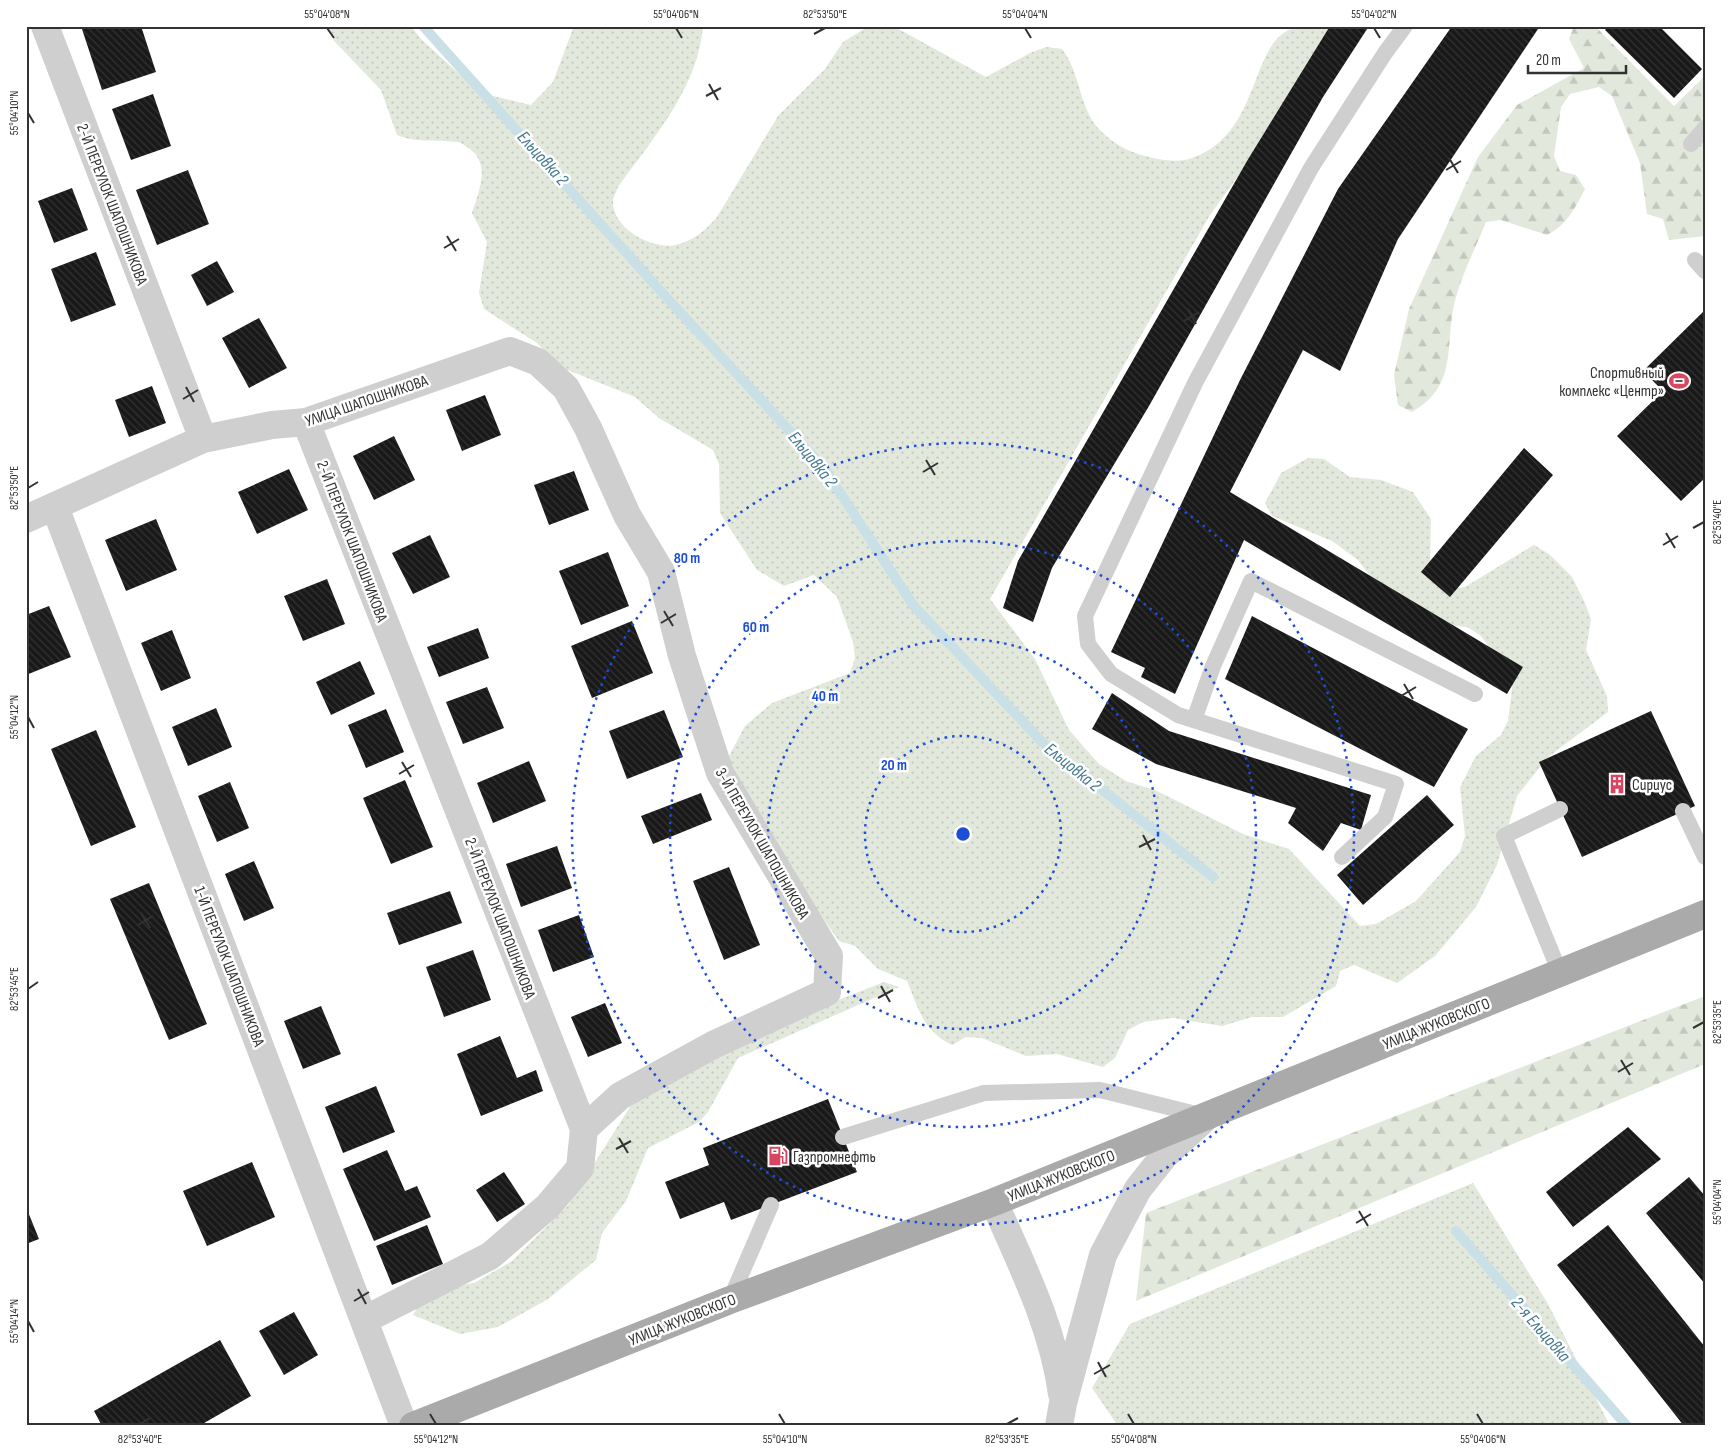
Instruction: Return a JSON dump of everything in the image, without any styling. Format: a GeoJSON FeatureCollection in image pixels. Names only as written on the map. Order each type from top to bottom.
{"type":"FeatureCollection","features":[{"type":"Feature","properties":{"kind":"main road","name":"УЛИЦА ЖУКОВСКОГО"},"geometry":{"type":"LineString","coordinates":[[413,1426],[730,1300],[994,1202],[1705,914]]}},
{"type":"Feature","properties":{"kind":"street","name":"2-Й ПЕРЕУЛОК ШАПОШНИКОВА"},"geometry":{"type":"LineString","coordinates":[[45,26],[203,438]]}},
{"type":"Feature","properties":{"kind":"street","name":"УЛИЦА ШАПОШНИКОВА"},"geometry":{"type":"LineString","coordinates":[[26,519],[203,438],[272,425],[306,422],[510,351],[538,362]]}},
{"type":"Feature","properties":{"kind":"street","name":"3-Й ПЕРЕУЛОК ШАПОШНИКОВА"},"geometry":{"type":"LineString","coordinates":[[538,362],[566,388],[588,428],[627,515],[661,572],[682,656],[720,773],[829,956],[827,992],[713,1046],[620,1096],[584,1129]]}},
{"type":"Feature","properties":{"kind":"street","name":"2-Й ПЕРЕУЛОК ШАПОШНИКОВА"},"geometry":{"type":"LineString","coordinates":[[306,422],[584,1129],[580,1168],[548,1206],[490,1256],[364,1320]]}},
{"type":"Feature","properties":{"kind":"street","name":"1-Й ПЕРЕУЛОК ШАПОШНИКОВА"},"geometry":{"type":"LineString","coordinates":[[55,507],[404,1426]]}},
{"type":"Feature","properties":{"kind":"street"},"geometry":{"type":"LineString","coordinates":[[1061,1414],[1102,1255],[1138,1189],[1164,1156],[1206,1117]]}},
{"type":"Feature","properties":{"kind":"street"},"geometry":{"type":"LineString","coordinates":[[994,1202],[1036,1299],[1058,1364],[1061,1414]]}},
{"type":"Feature","properties":{"kind":"lane"},"geometry":{"type":"LineString","coordinates":[[1342,856],[1385,817],[1396,784],[1178,715],[1111,674],[1088,644],[1085,616],[1196,383],[1311,168],[1405,26]]}},
{"type":"Feature","properties":{"kind":"lane"},"geometry":{"type":"LineString","coordinates":[[1690,144],[1705,128]]}},
{"type":"Feature","properties":{"kind":"lane"},"geometry":{"type":"LineString","coordinates":[[1194,720],[1213,666],[1251,581],[1475,694]]}},
{"type":"Feature","properties":{"kind":"lane"},"geometry":{"type":"LineString","coordinates":[[1560,809],[1504,836],[1560,973]]}},
{"type":"Feature","properties":{"kind":"lane"},"geometry":{"type":"LineString","coordinates":[[1683,811],[1705,857]]}},
{"type":"Feature","properties":{"kind":"lane"},"geometry":{"type":"LineString","coordinates":[[843,1137],[984,1093],[1100,1090],[1206,1117]]}},
{"type":"Feature","properties":{"kind":"lane"},"geometry":{"type":"LineString","coordinates":[[730,1300],[771,1205]]}},
{"type":"Feature","properties":{"kind":"green space"},"geometry":{"type":"Polygon","coordinates":[[[326,26],[411,26],[421,39],[480,93],[531,105],[553,82],[574,26],[703,26],[693,70],[683,91],[659,131],[618,187],[613,199],[614,211],[626,229],[646,241],[667,246],[676,245],[688,240],[704,231],[713,222],[778,116],[825,69],[843,42],[869,26],[893,26],[986,77],[1030,53],[1046,47],[1062,49],[1073,70],[1089,114],[1103,133],[1117,144],[1131,151],[1164,160],[1176,161],[1191,158],[1207,151],[1227,135],[1241,114],[1269,50],[1281,35],[1297,27],[1328,26],[1330,32],[1311,74],[1210,215],[990,599],[1035,659],[1069,730],[1099,764],[1126,781],[1157,791],[1243,834],[1289,849],[1360,926],[1376,924],[1416,901],[1460,852],[1465,836],[1460,787],[1476,756],[1501,735],[1508,721],[1512,689],[1510,673],[1480,635],[1467,627],[1405,622],[1358,560],[1332,541],[1272,516],[1265,503],[1281,473],[1308,458],[1324,459],[1350,477],[1381,480],[1413,492],[1431,519],[1430,564],[1448,589],[1465,587],[1534,545],[1549,554],[1572,577],[1591,619],[1586,650],[1607,696],[1608,712],[1548,757],[1517,796],[1497,865],[1476,907],[1435,956],[1397,983],[1354,965],[1340,971],[1336,986],[1283,1017],[1252,1017],[1222,1026],[1173,1018],[1143,1022],[1128,1030],[1115,1058],[1103,1067],[1057,1054],[1026,1056],[982,1038],[966,1037],[952,1045],[934,1033],[923,1019],[907,981],[878,969],[855,946],[839,941],[819,913],[764,820],[720,773],[745,726],[772,703],[850,673],[855,658],[853,642],[837,597],[814,575],[784,586],[757,570],[720,513],[719,464],[713,450],[659,418],[635,397],[560,367],[537,343],[484,309],[479,293],[487,242],[472,213],[482,177],[479,161],[475,153],[460,142],[420,140],[397,135],[381,90],[335,42],[326,26]]]}},
{"type":"Feature","properties":{"kind":"green space"},"geometry":{"type":"Polygon","coordinates":[[[1574,26],[1600,26],[1598,29],[1674,106],[1705,76],[1705,236],[1669,240],[1663,219],[1647,214],[1640,163],[1612,96],[1599,87],[1570,94],[1561,107],[1554,156],[1560,171],[1576,175],[1585,189],[1565,221],[1547,235],[1501,220],[1486,222],[1456,297],[1452,314],[1448,361],[1444,375],[1438,389],[1427,401],[1412,412],[1398,405],[1394,375],[1409,309],[1478,157],[1517,105],[1584,68],[1569,39],[1574,26]]]}},
{"type":"Feature","properties":{"kind":"green space"},"geometry":{"type":"Polygon","coordinates":[[[884,982],[899,987],[738,1058],[708,1112],[699,1122],[648,1148],[626,1201],[602,1233],[596,1260],[548,1299],[498,1327],[460,1334],[413,1315],[422,1299],[441,1288],[474,1283],[512,1261],[568,1205],[635,1099],[808,1012],[884,982]]]}},
{"type":"Feature","properties":{"kind":"green space"},"geometry":{"type":"Polygon","coordinates":[[[1705,996],[1705,1064],[1136,1301],[1146,1213],[1705,996]]]}},
{"type":"Feature","properties":{"kind":"green space"},"geometry":{"type":"Polygon","coordinates":[[[1473,1183],[1548,1304],[1610,1426],[1118,1426],[1092,1388],[1130,1324],[1473,1183]]]}},
{"type":"Feature","properties":{"kind":"building"},"geometry":{"type":"Polygon","coordinates":[[[81,26],[141,26],[156,72],[102,90],[81,26]]]}},
{"type":"Feature","properties":{"kind":"building"},"geometry":{"type":"Polygon","coordinates":[[[1330,26],[1369,26],[1323,97],[1149,406],[1052,568],[1033,622],[1003,608],[1018,561],[1247,161],[1330,26]]]}},
{"type":"Feature","properties":{"kind":"building"},"geometry":{"type":"Polygon","coordinates":[[[1452,26],[1540,26],[1398,239],[1340,371],[1303,350],[1230,492],[1523,667],[1507,694],[1244,540],[1175,694],[1141,677],[1145,668],[1111,652],[1240,380],[1338,189],[1452,26]]]}},
{"type":"Feature","properties":{"kind":"building"},"geometry":{"type":"Polygon","coordinates":[[[1608,26],[1659,26],[1702,69],[1674,98],[1605,30],[1608,26]]]}},
{"type":"Feature","properties":{"kind":"building"},"geometry":{"type":"Polygon","coordinates":[[[153,94],[171,146],[131,160],[112,109],[153,94]]]}},
{"type":"Feature","properties":{"kind":"building"},"geometry":{"type":"Polygon","coordinates":[[[188,170],[209,224],[157,245],[136,190],[188,170]]]}},
{"type":"Feature","properties":{"kind":"building"},"geometry":{"type":"Polygon","coordinates":[[[72,188],[88,230],[54,243],[38,201],[72,188]]]}},
{"type":"Feature","properties":{"kind":"building"},"geometry":{"type":"Polygon","coordinates":[[[96,252],[116,305],[71,322],[51,269],[96,252]]]}},
{"type":"Feature","properties":{"kind":"building"},"geometry":{"type":"Polygon","coordinates":[[[217,261],[234,292],[207,306],[191,275],[217,261]]]}},
{"type":"Feature","properties":{"kind":"building"},"geometry":{"type":"Polygon","coordinates":[[[1705,310],[1705,478],[1681,501],[1617,436],[1663,391],[1643,371],[1705,310]]]}},
{"type":"Feature","properties":{"kind":"building"},"geometry":{"type":"Polygon","coordinates":[[[259,318],[287,368],[249,388],[222,338],[259,318]]]}},
{"type":"Feature","properties":{"kind":"building"},"geometry":{"type":"Polygon","coordinates":[[[152,386],[166,423],[129,437],[115,400],[152,386]]]}},
{"type":"Feature","properties":{"kind":"building"},"geometry":{"type":"Polygon","coordinates":[[[485,395],[501,435],[462,451],[446,410],[485,395]]]}},
{"type":"Feature","properties":{"kind":"building"},"geometry":{"type":"Polygon","coordinates":[[[394,436],[415,480],[374,500],[353,456],[394,436]]]}},
{"type":"Feature","properties":{"kind":"building"},"geometry":{"type":"Polygon","coordinates":[[[1524,448],[1553,475],[1450,597],[1421,572],[1524,448]]]}},
{"type":"Feature","properties":{"kind":"building"},"geometry":{"type":"Polygon","coordinates":[[[289,469],[308,510],[257,534],[238,492],[289,469]]]}},
{"type":"Feature","properties":{"kind":"building"},"geometry":{"type":"Polygon","coordinates":[[[574,471],[589,510],[549,525],[534,485],[574,471]]]}},
{"type":"Feature","properties":{"kind":"building"},"geometry":{"type":"Polygon","coordinates":[[[156,519],[177,570],[126,591],[105,540],[156,519]]]}},
{"type":"Feature","properties":{"kind":"building"},"geometry":{"type":"Polygon","coordinates":[[[430,535],[450,577],[413,594],[392,553],[430,535]]]}},
{"type":"Feature","properties":{"kind":"building"},"geometry":{"type":"Polygon","coordinates":[[[608,552],[629,606],[581,625],[559,571],[608,552]]]}},
{"type":"Feature","properties":{"kind":"building"},"geometry":{"type":"Polygon","coordinates":[[[327,579],[345,624],[303,641],[284,596],[327,579]]]}},
{"type":"Feature","properties":{"kind":"building"},"geometry":{"type":"Polygon","coordinates":[[[49,606],[71,657],[26,675],[26,615],[49,606]]]}},
{"type":"Feature","properties":{"kind":"building"},"geometry":{"type":"Polygon","coordinates":[[[1252,616],[1468,729],[1434,787],[1225,679],[1252,616]]]}},
{"type":"Feature","properties":{"kind":"building"},"geometry":{"type":"Polygon","coordinates":[[[632,621],[653,673],[592,698],[571,646],[632,621]]]}},
{"type":"Feature","properties":{"kind":"building"},"geometry":{"type":"Polygon","coordinates":[[[478,628],[489,658],[439,677],[427,647],[478,628]]]}},
{"type":"Feature","properties":{"kind":"building"},"geometry":{"type":"Polygon","coordinates":[[[172,630],[191,678],[161,691],[141,643],[172,630]]]}},
{"type":"Feature","properties":{"kind":"building"},"geometry":{"type":"Polygon","coordinates":[[[360,661],[375,694],[331,715],[316,682],[360,661]]]}},
{"type":"Feature","properties":{"kind":"building"},"geometry":{"type":"Polygon","coordinates":[[[487,687],[504,728],[463,744],[446,702],[487,687]]]}},
{"type":"Feature","properties":{"kind":"building"},"geometry":{"type":"Polygon","coordinates":[[[1112,693],[1169,731],[1371,795],[1361,830],[1341,823],[1323,851],[1288,823],[1296,808],[1156,764],[1092,729],[1112,693]]]}},
{"type":"Feature","properties":{"kind":"building"},"geometry":{"type":"Polygon","coordinates":[[[216,708],[232,747],[188,766],[172,727],[216,708]]]}},
{"type":"Feature","properties":{"kind":"building"},"geometry":{"type":"Polygon","coordinates":[[[386,709],[404,752],[366,768],[348,725],[386,709]]]}},
{"type":"Feature","properties":{"kind":"building"},"geometry":{"type":"Polygon","coordinates":[[[664,710],[683,757],[627,779],[609,731],[664,710]]]}},
{"type":"Feature","properties":{"kind":"building","name":"Сириус"},"geometry":{"type":"Polygon","coordinates":[[[1651,711],[1695,806],[1582,857],[1539,762],[1651,711]]]}},
{"type":"Feature","properties":{"kind":"building"},"geometry":{"type":"Polygon","coordinates":[[[96,730],[136,827],[91,846],[51,749],[96,730]]]}},
{"type":"Feature","properties":{"kind":"building"},"geometry":{"type":"Polygon","coordinates":[[[529,761],[546,801],[493,823],[477,783],[529,761]]]}},
{"type":"Feature","properties":{"kind":"building"},"geometry":{"type":"Polygon","coordinates":[[[405,780],[433,847],[391,864],[363,798],[405,780]]]}},
{"type":"Feature","properties":{"kind":"building"},"geometry":{"type":"Polygon","coordinates":[[[230,782],[249,828],[217,842],[198,796],[230,782]]]}},
{"type":"Feature","properties":{"kind":"building"},"geometry":{"type":"Polygon","coordinates":[[[701,793],[712,820],[653,844],[641,816],[701,793]]]}},
{"type":"Feature","properties":{"kind":"building"},"geometry":{"type":"Polygon","coordinates":[[[1427,795],[1454,825],[1363,905],[1337,875],[1427,795]]]}},
{"type":"Feature","properties":{"kind":"building"},"geometry":{"type":"Polygon","coordinates":[[[557,846],[572,888],[521,907],[506,864],[557,846]]]}},
{"type":"Feature","properties":{"kind":"building"},"geometry":{"type":"Polygon","coordinates":[[[254,861],[274,908],[244,921],[225,874],[254,861]]]}},
{"type":"Feature","properties":{"kind":"building"},"geometry":{"type":"Polygon","coordinates":[[[729,867],[760,945],[724,960],[693,881],[729,867]]]}},
{"type":"Feature","properties":{"kind":"building"},"geometry":{"type":"Polygon","coordinates":[[[149,883],[207,1024],[169,1040],[110,899],[149,883]]]}},
{"type":"Feature","properties":{"kind":"building"},"geometry":{"type":"Polygon","coordinates":[[[450,891],[462,923],[399,945],[387,913],[450,891]]]}},
{"type":"Feature","properties":{"kind":"building"},"geometry":{"type":"Polygon","coordinates":[[[579,915],[594,957],[553,972],[538,930],[579,915]]]}},
{"type":"Feature","properties":{"kind":"building"},"geometry":{"type":"Polygon","coordinates":[[[473,950],[491,1000],[444,1017],[426,967],[473,950]]]}},
{"type":"Feature","properties":{"kind":"building"},"geometry":{"type":"Polygon","coordinates":[[[605,1003],[622,1043],[588,1057],[571,1017],[605,1003]]]}},
{"type":"Feature","properties":{"kind":"building"},"geometry":{"type":"Polygon","coordinates":[[[321,1006],[341,1054],[303,1069],[284,1021],[321,1006]]]}},
{"type":"Feature","properties":{"kind":"building"},"geometry":{"type":"Polygon","coordinates":[[[500,1036],[517,1078],[536,1070],[543,1091],[481,1116],[457,1054],[500,1036]]]}},
{"type":"Feature","properties":{"kind":"building"},"geometry":{"type":"Polygon","coordinates":[[[376,1086],[395,1132],[343,1153],[325,1107],[376,1086]]]}},
{"type":"Feature","properties":{"kind":"building","name":"Газпромнефть"},"geometry":{"type":"Polygon","coordinates":[[[828,1099],[857,1172],[731,1220],[724,1202],[680,1219],[665,1182],[709,1165],[703,1148],[828,1099]]]}},
{"type":"Feature","properties":{"kind":"building"},"geometry":{"type":"Polygon","coordinates":[[[1628,1127],[1661,1159],[1573,1227],[1546,1192],[1628,1127]]]}},
{"type":"Feature","properties":{"kind":"building"},"geometry":{"type":"Polygon","coordinates":[[[387,1150],[405,1191],[417,1186],[431,1217],[374,1241],[343,1169],[387,1150]]]}},
{"type":"Feature","properties":{"kind":"building"},"geometry":{"type":"Polygon","coordinates":[[[252,1162],[275,1217],[207,1246],[183,1191],[252,1162]]]}},
{"type":"Feature","properties":{"kind":"building"},"geometry":{"type":"Polygon","coordinates":[[[504,1172],[525,1204],[497,1222],[476,1190],[504,1172]]]}},
{"type":"Feature","properties":{"kind":"building"},"geometry":{"type":"Polygon","coordinates":[[[1689,1177],[1705,1196],[1705,1284],[1646,1213],[1689,1177]]]}},
{"type":"Feature","properties":{"kind":"building"},"geometry":{"type":"Polygon","coordinates":[[[26,1207],[39,1239],[26,1244],[26,1207]]]}},
{"type":"Feature","properties":{"kind":"building"},"geometry":{"type":"Polygon","coordinates":[[[427,1225],[443,1264],[392,1285],[376,1246],[427,1225]]]}},
{"type":"Feature","properties":{"kind":"building"},"geometry":{"type":"Polygon","coordinates":[[[1608,1225],[1705,1347],[1705,1426],[1684,1426],[1557,1265],[1608,1225]]]}},
{"type":"Feature","properties":{"kind":"building"},"geometry":{"type":"Polygon","coordinates":[[[294,1312],[318,1355],[284,1375],[259,1331],[294,1312]]]}},
{"type":"Feature","properties":{"kind":"building"},"geometry":{"type":"Polygon","coordinates":[[[220,1340],[251,1396],[199,1426],[102,1426],[94,1411],[220,1340]]]}},
{"type":"Feature","properties":{"kind":"waterway","name":"Ельцовка 2"},"geometry":{"type":"LineString","coordinates":[[423,26],[666,297],[824,468],[913,605],[1043,743],[1213,877]]}},
{"type":"Feature","properties":{"kind":"waterway","name":"2-я Ельцовка"},"geometry":{"type":"LineString","coordinates":[[1456,1231],[1627,1426]]}},
{"type":"Feature","properties":{"kind":"place","name":"Спортивный комплекс «Центр»"},"geometry":{"type":"Point","coordinates":[1679,381]}},
{"type":"Feature","properties":{"kind":"place","name":"Сириус"},"geometry":{"type":"Point","coordinates":[1617,784]}},
{"type":"Feature","properties":{"kind":"place","name":"Газпромнефть"},"geometry":{"type":"Point","coordinates":[778,1156]}}]}
